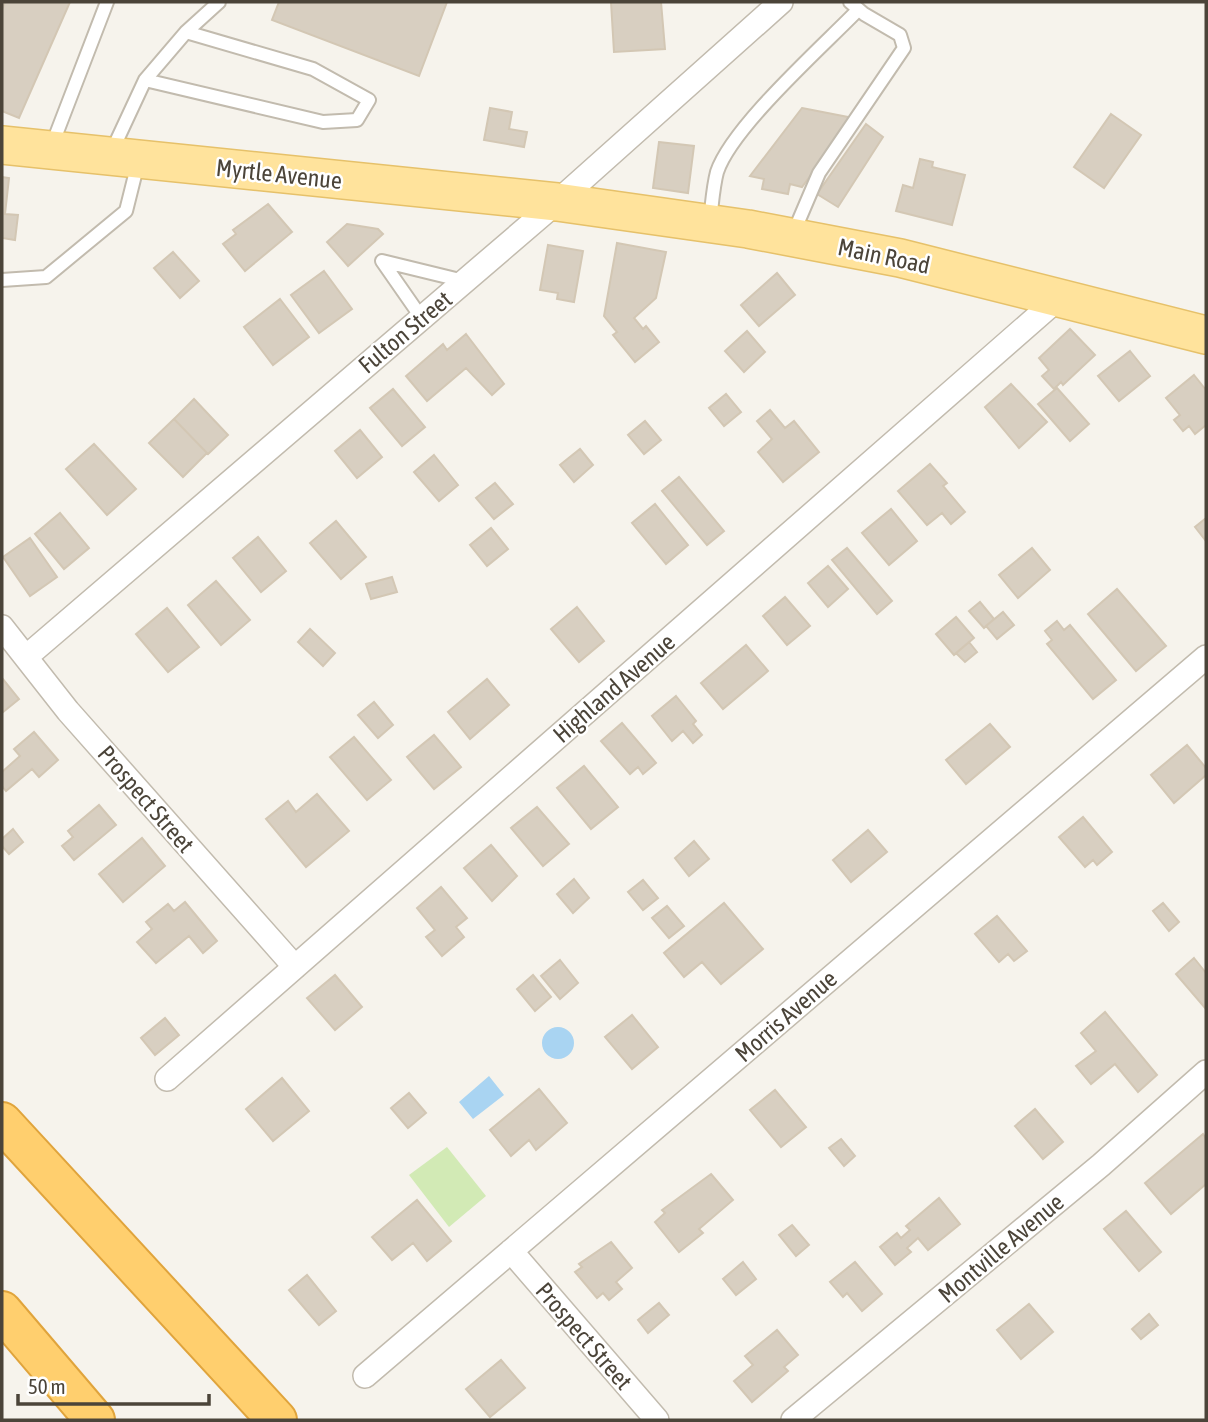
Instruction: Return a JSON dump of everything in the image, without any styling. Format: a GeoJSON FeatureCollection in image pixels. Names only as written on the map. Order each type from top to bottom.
{"type":"FeatureCollection","features":[{"type":"Feature","properties":{"kind":"highway"},"geometry":{"type":"LineString","coordinates":[[2,1122],[276,1420]]}},
{"type":"Feature","properties":{"kind":"highway"},"geometry":{"type":"LineString","coordinates":[[2,1311],[95,1420]]}},
{"type":"Feature","properties":{"kind":"main road","name":"Myrtle Avenue"},"geometry":{"type":"LineString","coordinates":[[2,145],[557,202]]}},
{"type":"Feature","properties":{"kind":"main road","name":"Main Road"},"geometry":{"type":"LineString","coordinates":[[557,202],[709,224],[900,258],[1061,296],[1206,335]]}},
{"type":"Feature","properties":{"kind":"street","name":"Fulton Street"},"geometry":{"type":"LineString","coordinates":[[26,657],[557,202],[781,2]]}},
{"type":"Feature","properties":{"kind":"street","name":"Highland Avenue"},"geometry":{"type":"LineString","coordinates":[[167,1079],[1061,296]]}},
{"type":"Feature","properties":{"kind":"street","name":"Prospect Street"},"geometry":{"type":"LineString","coordinates":[[2,627],[68,711],[295,967]]}},
{"type":"Feature","properties":{"kind":"street","name":"Morris Avenue"},"geometry":{"type":"LineString","coordinates":[[365,1376],[1206,657]]}},
{"type":"Feature","properties":{"kind":"street","name":"Montville Avenue"},"geometry":{"type":"LineString","coordinates":[[793,1420],[1090,1174],[1206,1072]]}},
{"type":"Feature","properties":{"kind":"street","name":"Prospect Street"},"geometry":{"type":"LineString","coordinates":[[511,1251],[657,1420]]}},
{"type":"Feature","properties":{"kind":"lane"},"geometry":{"type":"LineString","coordinates":[[51,150],[107,2]]}},
{"type":"Feature","properties":{"kind":"lane"},"geometry":{"type":"LineString","coordinates":[[2,280],[46,277],[126,211],[124,158],[145,80],[186,32],[219,2]]}},
{"type":"Feature","properties":{"kind":"lane"},"geometry":{"type":"LineString","coordinates":[[709,224],[717,173],[727,150],[854,6],[900,35],[904,48],[819,173],[792,238]]}},
{"type":"Feature","properties":{"kind":"lane"},"geometry":{"type":"LineString","coordinates":[[145,80],[323,122],[357,120],[369,100],[313,69],[186,32]]}},
{"type":"Feature","properties":{"kind":"lane"},"geometry":{"type":"LineString","coordinates":[[421,317],[382,261],[465,281]]}},
{"type":"Feature","properties":{"kind":"green space"},"geometry":{"type":"Polygon","coordinates":[[[447,1147],[486,1196],[449,1227],[409,1175],[447,1147]]]}},
{"type":"Feature","properties":{"kind":"water"},"geometry":{"type":"Polygon","coordinates":[[[558,1027],[569,1032],[574,1043],[569,1054],[558,1059],[547,1054],[542,1043],[547,1032],[558,1027]]]}},
{"type":"Feature","properties":{"kind":"water"},"geometry":{"type":"Polygon","coordinates":[[[489,1076],[504,1095],[473,1119],[459,1102],[489,1076]]]}},
{"type":"Feature","properties":{"kind":"building"},"geometry":{"type":"Polygon","coordinates":[[[5,2],[70,2],[19,118],[2,111],[2,10],[5,2]]]}},
{"type":"Feature","properties":{"kind":"building"},"geometry":{"type":"Polygon","coordinates":[[[279,2],[447,2],[419,76],[272,20],[279,2]]]}},
{"type":"Feature","properties":{"kind":"building"},"geometry":{"type":"Polygon","coordinates":[[[611,2],[661,2],[665,49],[614,52],[611,2]]]}},
{"type":"Feature","properties":{"kind":"building"},"geometry":{"type":"Polygon","coordinates":[[[490,108],[512,112],[509,129],[527,132],[524,147],[484,140],[490,108]]]}},
{"type":"Feature","properties":{"kind":"building"},"geometry":{"type":"Polygon","coordinates":[[[802,108],[853,118],[802,187],[790,184],[788,194],[762,189],[764,179],[750,176],[802,108]]]}},
{"type":"Feature","properties":{"kind":"building"},"geometry":{"type":"Polygon","coordinates":[[[1111,114],[1141,135],[1104,188],[1074,167],[1111,114]]]}},
{"type":"Feature","properties":{"kind":"building"},"geometry":{"type":"Polygon","coordinates":[[[866,124],[883,137],[838,207],[817,194],[866,124]]]}},
{"type":"Feature","properties":{"kind":"building"},"geometry":{"type":"Polygon","coordinates":[[[659,142],[694,146],[688,193],[653,188],[659,142]]]}},
{"type":"Feature","properties":{"kind":"building"},"geometry":{"type":"Polygon","coordinates":[[[920,159],[933,162],[932,167],[965,175],[952,225],[896,211],[903,185],[913,188],[920,159]]]}},
{"type":"Feature","properties":{"kind":"building"},"geometry":{"type":"Polygon","coordinates":[[[2,177],[9,178],[5,214],[18,215],[15,240],[2,238],[2,177]]]}},
{"type":"Feature","properties":{"kind":"building"},"geometry":{"type":"Polygon","coordinates":[[[268,204],[292,232],[245,271],[223,244],[236,234],[233,230],[268,204]]]}},
{"type":"Feature","properties":{"kind":"building"},"geometry":{"type":"Polygon","coordinates":[[[347,224],[378,229],[383,234],[348,266],[327,242],[347,224]]]}},
{"type":"Feature","properties":{"kind":"building"},"geometry":{"type":"Polygon","coordinates":[[[617,243],[666,252],[656,298],[634,318],[643,329],[646,326],[659,342],[635,362],[613,335],[617,332],[604,316],[617,243]]]}},
{"type":"Feature","properties":{"kind":"building"},"geometry":{"type":"Polygon","coordinates":[[[548,245],[583,251],[574,302],[557,299],[558,293],[540,290],[548,245]]]}},
{"type":"Feature","properties":{"kind":"building"},"geometry":{"type":"Polygon","coordinates":[[[173,252],[199,281],[180,298],[154,268],[173,252]]]}},
{"type":"Feature","properties":{"kind":"building"},"geometry":{"type":"Polygon","coordinates":[[[324,271],[352,309],[319,333],[291,295],[324,271]]]}},
{"type":"Feature","properties":{"kind":"building"},"geometry":{"type":"Polygon","coordinates":[[[777,273],[795,295],[759,326],[741,305],[777,273]]]}},
{"type":"Feature","properties":{"kind":"building"},"geometry":{"type":"Polygon","coordinates":[[[280,299],[309,337],[273,365],[244,327],[280,299]]]}},
{"type":"Feature","properties":{"kind":"building"},"geometry":{"type":"Polygon","coordinates":[[[1070,329],[1095,355],[1063,385],[1061,382],[1054,389],[1042,376],[1049,370],[1039,358],[1070,329]]]}},
{"type":"Feature","properties":{"kind":"building"},"geometry":{"type":"Polygon","coordinates":[[[747,331],[765,352],[744,372],[725,351],[747,331]]]}},
{"type":"Feature","properties":{"kind":"building"},"geometry":{"type":"Polygon","coordinates":[[[466,334],[504,384],[492,395],[466,368],[427,401],[406,376],[443,344],[447,350],[466,334]]]}},
{"type":"Feature","properties":{"kind":"building"},"geometry":{"type":"Polygon","coordinates":[[[1130,351],[1150,376],[1119,401],[1098,376],[1130,351]]]}},
{"type":"Feature","properties":{"kind":"building"},"geometry":{"type":"Polygon","coordinates":[[[1194,375],[1206,390],[1206,425],[1195,434],[1189,426],[1183,431],[1174,420],[1180,415],[1166,398],[1194,375]]]}},
{"type":"Feature","properties":{"kind":"building"},"geometry":{"type":"Polygon","coordinates":[[[1011,384],[1047,422],[1019,448],[985,407],[1011,384]]]}},
{"type":"Feature","properties":{"kind":"building"},"geometry":{"type":"Polygon","coordinates":[[[1057,388],[1089,424],[1070,441],[1038,404],[1057,388]]]}},
{"type":"Feature","properties":{"kind":"building"},"geometry":{"type":"Polygon","coordinates":[[[393,389],[425,427],[402,446],[370,408],[393,389]]]}},
{"type":"Feature","properties":{"kind":"building"},"geometry":{"type":"Polygon","coordinates":[[[726,394],[741,412],[724,426],[709,408],[726,394]]]}},
{"type":"Feature","properties":{"kind":"building"},"geometry":{"type":"Polygon","coordinates":[[[194,399],[228,435],[208,454],[174,419],[194,399]]]}},
{"type":"Feature","properties":{"kind":"building"},"geometry":{"type":"Polygon","coordinates":[[[770,410],[785,428],[794,421],[819,452],[783,482],[758,452],[772,439],[757,421],[770,410]]]}},
{"type":"Feature","properties":{"kind":"building"},"geometry":{"type":"Polygon","coordinates":[[[174,419],[207,453],[183,477],[149,443],[174,419]]]}},
{"type":"Feature","properties":{"kind":"building"},"geometry":{"type":"Polygon","coordinates":[[[645,421],[661,440],[644,454],[628,435],[645,421]]]}},
{"type":"Feature","properties":{"kind":"building"},"geometry":{"type":"Polygon","coordinates":[[[360,430],[382,457],[357,478],[335,451],[360,430]]]}},
{"type":"Feature","properties":{"kind":"building"},"geometry":{"type":"Polygon","coordinates":[[[94,444],[136,489],[107,515],[66,469],[94,444]]]}},
{"type":"Feature","properties":{"kind":"building"},"geometry":{"type":"Polygon","coordinates":[[[580,449],[593,465],[574,482],[560,465],[580,449]]]}},
{"type":"Feature","properties":{"kind":"building"},"geometry":{"type":"Polygon","coordinates":[[[434,455],[458,485],[439,501],[414,472],[434,455]]]}},
{"type":"Feature","properties":{"kind":"building"},"geometry":{"type":"Polygon","coordinates":[[[930,464],[947,483],[943,486],[965,512],[951,524],[942,513],[927,525],[898,491],[930,464]]]}},
{"type":"Feature","properties":{"kind":"building"},"geometry":{"type":"Polygon","coordinates":[[[679,477],[724,531],[707,545],[662,491],[679,477]]]}},
{"type":"Feature","properties":{"kind":"building"},"geometry":{"type":"Polygon","coordinates":[[[495,483],[513,504],[494,519],[476,498],[495,483]]]}},
{"type":"Feature","properties":{"kind":"building"},"geometry":{"type":"Polygon","coordinates":[[[655,504],[688,545],[666,564],[632,523],[655,504]]]}},
{"type":"Feature","properties":{"kind":"building"},"geometry":{"type":"Polygon","coordinates":[[[891,509],[917,541],[889,565],[862,533],[891,509]]]}},
{"type":"Feature","properties":{"kind":"building"},"geometry":{"type":"Polygon","coordinates":[[[60,513],[89,548],[64,569],[35,534],[60,513]]]}},
{"type":"Feature","properties":{"kind":"building"},"geometry":{"type":"Polygon","coordinates":[[[1206,518],[1206,541],[1195,527],[1206,518]]]}},
{"type":"Feature","properties":{"kind":"building"},"geometry":{"type":"Polygon","coordinates":[[[336,521],[366,557],[341,579],[310,543],[336,521]]]}},
{"type":"Feature","properties":{"kind":"building"},"geometry":{"type":"Polygon","coordinates":[[[491,528],[508,549],[487,566],[470,545],[491,528]]]}},
{"type":"Feature","properties":{"kind":"building"},"geometry":{"type":"Polygon","coordinates":[[[258,537],[286,571],[261,592],[233,558],[258,537]]]}},
{"type":"Feature","properties":{"kind":"building"},"geometry":{"type":"Polygon","coordinates":[[[30,538],[57,577],[30,596],[3,557],[30,538]]]}},
{"type":"Feature","properties":{"kind":"building"},"geometry":{"type":"Polygon","coordinates":[[[847,548],[892,601],[877,614],[832,560],[847,548]]]}},
{"type":"Feature","properties":{"kind":"building"},"geometry":{"type":"Polygon","coordinates":[[[1032,548],[1050,570],[1018,598],[999,575],[1032,548]]]}},
{"type":"Feature","properties":{"kind":"building"},"geometry":{"type":"Polygon","coordinates":[[[828,566],[848,589],[828,607],[808,583],[828,566]]]}},
{"type":"Feature","properties":{"kind":"building"},"geometry":{"type":"Polygon","coordinates":[[[392,577],[397,592],[371,599],[366,584],[392,577]]]}},
{"type":"Feature","properties":{"kind":"building"},"geometry":{"type":"Polygon","coordinates":[[[216,581],[250,620],[221,645],[188,605],[216,581]]]}},
{"type":"Feature","properties":{"kind":"building"},"geometry":{"type":"Polygon","coordinates":[[[1117,589],[1166,646],[1136,671],[1088,614],[1117,589]]]}},
{"type":"Feature","properties":{"kind":"building"},"geometry":{"type":"Polygon","coordinates":[[[785,597],[810,626],[787,645],[763,616],[785,597]]]}},
{"type":"Feature","properties":{"kind":"building"},"geometry":{"type":"Polygon","coordinates":[[[980,602],[994,619],[984,628],[969,611],[980,602]]]}},
{"type":"Feature","properties":{"kind":"building"},"geometry":{"type":"Polygon","coordinates":[[[577,607],[604,641],[579,662],[551,629],[577,607]]]}},
{"type":"Feature","properties":{"kind":"building"},"geometry":{"type":"Polygon","coordinates":[[[167,608],[199,647],[168,672],[136,634],[167,608]]]}},
{"type":"Feature","properties":{"kind":"building"},"geometry":{"type":"Polygon","coordinates":[[[1003,612],[1014,625],[997,639],[986,626],[1003,612]]]}},
{"type":"Feature","properties":{"kind":"building"},"geometry":{"type":"Polygon","coordinates":[[[956,617],[974,638],[954,655],[936,634],[956,617]]]}},
{"type":"Feature","properties":{"kind":"building"},"geometry":{"type":"Polygon","coordinates":[[[1057,621],[1064,630],[1070,625],[1116,680],[1093,699],[1047,644],[1052,640],[1045,631],[1057,621]]]}},
{"type":"Feature","properties":{"kind":"building"},"geometry":{"type":"Polygon","coordinates":[[[310,629],[335,653],[323,666],[298,642],[310,629]]]}},
{"type":"Feature","properties":{"kind":"building"},"geometry":{"type":"Polygon","coordinates":[[[969,642],[977,652],[965,662],[956,653],[969,642]]]}},
{"type":"Feature","properties":{"kind":"building"},"geometry":{"type":"Polygon","coordinates":[[[746,645],[768,671],[723,709],[701,683],[746,645]]]}},
{"type":"Feature","properties":{"kind":"building"},"geometry":{"type":"Polygon","coordinates":[[[2,678],[19,699],[2,713],[2,678]]]}},
{"type":"Feature","properties":{"kind":"building"},"geometry":{"type":"Polygon","coordinates":[[[487,679],[509,705],[470,739],[448,712],[487,679]]]}},
{"type":"Feature","properties":{"kind":"building"},"geometry":{"type":"Polygon","coordinates":[[[676,696],[696,721],[693,724],[702,735],[693,743],[683,731],[672,741],[652,716],[676,696]]]}},
{"type":"Feature","properties":{"kind":"building"},"geometry":{"type":"Polygon","coordinates":[[[374,702],[393,725],[378,738],[358,715],[374,702]]]}},
{"type":"Feature","properties":{"kind":"building"},"geometry":{"type":"Polygon","coordinates":[[[622,723],[656,763],[643,774],[638,767],[630,774],[601,741],[622,723]]]}},
{"type":"Feature","properties":{"kind":"building"},"geometry":{"type":"Polygon","coordinates":[[[990,724],[1010,747],[966,784],[946,760],[990,724]]]}},
{"type":"Feature","properties":{"kind":"building"},"geometry":{"type":"Polygon","coordinates":[[[34,732],[58,760],[39,777],[32,769],[6,791],[2,786],[2,772],[20,756],[14,749],[34,732]]]}},
{"type":"Feature","properties":{"kind":"building"},"geometry":{"type":"Polygon","coordinates":[[[434,735],[461,767],[434,789],[407,757],[434,735]]]}},
{"type":"Feature","properties":{"kind":"building"},"geometry":{"type":"Polygon","coordinates":[[[354,737],[391,780],[367,800],[330,757],[354,737]]]}},
{"type":"Feature","properties":{"kind":"building"},"geometry":{"type":"Polygon","coordinates":[[[1187,745],[1206,768],[1206,775],[1174,803],[1151,775],[1187,745]]]}},
{"type":"Feature","properties":{"kind":"building"},"geometry":{"type":"Polygon","coordinates":[[[584,766],[618,807],[591,829],[557,788],[584,766]]]}},
{"type":"Feature","properties":{"kind":"building"},"geometry":{"type":"Polygon","coordinates":[[[317,794],[349,831],[306,867],[266,819],[288,801],[296,812],[317,794]]]}},
{"type":"Feature","properties":{"kind":"building"},"geometry":{"type":"Polygon","coordinates":[[[99,805],[116,825],[74,860],[62,846],[73,837],[68,831],[99,805]]]}},
{"type":"Feature","properties":{"kind":"building"},"geometry":{"type":"Polygon","coordinates":[[[537,807],[569,844],[543,866],[511,828],[537,807]]]}},
{"type":"Feature","properties":{"kind":"building"},"geometry":{"type":"Polygon","coordinates":[[[1083,817],[1112,852],[1097,865],[1093,860],[1085,867],[1059,837],[1083,817]]]}},
{"type":"Feature","properties":{"kind":"building"},"geometry":{"type":"Polygon","coordinates":[[[13,829],[23,842],[9,854],[2,846],[2,839],[13,829]]]}},
{"type":"Feature","properties":{"kind":"building"},"geometry":{"type":"Polygon","coordinates":[[[868,830],[887,852],[851,882],[833,860],[868,830]]]}},
{"type":"Feature","properties":{"kind":"building"},"geometry":{"type":"Polygon","coordinates":[[[142,838],[165,866],[123,902],[99,874],[142,838]]]}},
{"type":"Feature","properties":{"kind":"building"},"geometry":{"type":"Polygon","coordinates":[[[694,841],[709,859],[689,876],[675,858],[694,841]]]}},
{"type":"Feature","properties":{"kind":"building"},"geometry":{"type":"Polygon","coordinates":[[[491,845],[517,876],[492,901],[464,868],[491,845]]]}},
{"type":"Feature","properties":{"kind":"building"},"geometry":{"type":"Polygon","coordinates":[[[574,879],[589,898],[573,913],[557,894],[574,879]]]}},
{"type":"Feature","properties":{"kind":"building"},"geometry":{"type":"Polygon","coordinates":[[[643,880],[658,898],[643,910],[628,892],[643,880]]]}},
{"type":"Feature","properties":{"kind":"building"},"geometry":{"type":"Polygon","coordinates":[[[441,887],[467,918],[456,927],[464,937],[442,956],[426,937],[435,930],[417,908],[441,887]]]}},
{"type":"Feature","properties":{"kind":"building"},"geometry":{"type":"Polygon","coordinates":[[[185,902],[217,941],[203,953],[189,936],[156,963],[137,942],[152,929],[146,922],[168,904],[174,911],[185,902]]]}},
{"type":"Feature","properties":{"kind":"building"},"geometry":{"type":"Polygon","coordinates":[[[724,903],[763,949],[721,984],[702,962],[684,977],[664,953],[724,903]]]}},
{"type":"Feature","properties":{"kind":"building"},"geometry":{"type":"Polygon","coordinates":[[[1163,903],[1179,922],[1169,931],[1153,911],[1163,903]]]}},
{"type":"Feature","properties":{"kind":"building"},"geometry":{"type":"Polygon","coordinates":[[[667,906],[684,926],[669,938],[652,918],[667,906]]]}},
{"type":"Feature","properties":{"kind":"building"},"geometry":{"type":"Polygon","coordinates":[[[997,916],[1027,951],[1014,961],[1008,954],[999,962],[975,934],[997,916]]]}},
{"type":"Feature","properties":{"kind":"building"},"geometry":{"type":"Polygon","coordinates":[[[1194,958],[1206,973],[1206,1009],[1176,974],[1194,958]]]}},
{"type":"Feature","properties":{"kind":"building"},"geometry":{"type":"Polygon","coordinates":[[[560,960],[578,983],[560,999],[541,976],[560,960]]]}},
{"type":"Feature","properties":{"kind":"building"},"geometry":{"type":"Polygon","coordinates":[[[335,975],[362,1007],[335,1030],[307,998],[335,975]]]}},
{"type":"Feature","properties":{"kind":"building"},"geometry":{"type":"Polygon","coordinates":[[[533,975],[551,997],[535,1011],[517,989],[533,975]]]}},
{"type":"Feature","properties":{"kind":"building"},"geometry":{"type":"Polygon","coordinates":[[[1105,1012],[1157,1075],[1138,1092],[1115,1064],[1091,1084],[1076,1066],[1096,1051],[1081,1033],[1105,1012]]]}},
{"type":"Feature","properties":{"kind":"building"},"geometry":{"type":"Polygon","coordinates":[[[632,1015],[658,1047],[632,1069],[605,1037],[632,1015]]]}},
{"type":"Feature","properties":{"kind":"building"},"geometry":{"type":"Polygon","coordinates":[[[165,1018],[179,1035],[155,1055],[141,1038],[165,1018]]]}},
{"type":"Feature","properties":{"kind":"building"},"geometry":{"type":"Polygon","coordinates":[[[282,1078],[309,1111],[273,1141],[246,1109],[282,1078]]]}},
{"type":"Feature","properties":{"kind":"building"},"geometry":{"type":"Polygon","coordinates":[[[539,1089],[567,1123],[536,1150],[529,1140],[511,1156],[490,1130],[539,1089]]]}},
{"type":"Feature","properties":{"kind":"building"},"geometry":{"type":"Polygon","coordinates":[[[775,1090],[806,1127],[781,1147],[750,1110],[775,1090]]]}},
{"type":"Feature","properties":{"kind":"building"},"geometry":{"type":"Polygon","coordinates":[[[409,1093],[426,1113],[408,1128],[391,1108],[409,1093]]]}},
{"type":"Feature","properties":{"kind":"building"},"geometry":{"type":"Polygon","coordinates":[[[1035,1109],[1063,1142],[1043,1159],[1015,1126],[1035,1109]]]}},
{"type":"Feature","properties":{"kind":"building"},"geometry":{"type":"Polygon","coordinates":[[[1203,1134],[1206,1139],[1206,1184],[1171,1214],[1145,1183],[1203,1134]]]}},
{"type":"Feature","properties":{"kind":"building"},"geometry":{"type":"Polygon","coordinates":[[[841,1139],[855,1156],[844,1166],[829,1148],[841,1139]]]}},
{"type":"Feature","properties":{"kind":"building"},"geometry":{"type":"Polygon","coordinates":[[[711,1174],[733,1200],[699,1229],[703,1233],[679,1252],[655,1222],[665,1213],[662,1210],[711,1174]]]}},
{"type":"Feature","properties":{"kind":"building"},"geometry":{"type":"Polygon","coordinates":[[[939,1198],[960,1224],[928,1250],[918,1238],[907,1248],[911,1252],[895,1265],[880,1247],[897,1233],[901,1238],[910,1230],[906,1226],[939,1198]]]}},
{"type":"Feature","properties":{"kind":"building"},"geometry":{"type":"Polygon","coordinates":[[[417,1200],[451,1241],[427,1261],[413,1243],[392,1260],[372,1237],[417,1200]]]}},
{"type":"Feature","properties":{"kind":"building"},"geometry":{"type":"Polygon","coordinates":[[[1126,1211],[1161,1252],[1139,1271],[1104,1229],[1126,1211]]]}},
{"type":"Feature","properties":{"kind":"building"},"geometry":{"type":"Polygon","coordinates":[[[792,1225],[809,1245],[796,1256],[779,1235],[792,1225]]]}},
{"type":"Feature","properties":{"kind":"building"},"geometry":{"type":"Polygon","coordinates":[[[611,1242],[632,1268],[616,1282],[622,1289],[609,1300],[603,1293],[597,1298],[575,1272],[582,1267],[579,1264],[611,1242]]]}},
{"type":"Feature","properties":{"kind":"building"},"geometry":{"type":"Polygon","coordinates":[[[743,1262],[756,1279],[736,1295],[723,1279],[743,1262]]]}},
{"type":"Feature","properties":{"kind":"building"},"geometry":{"type":"Polygon","coordinates":[[[855,1262],[882,1294],[862,1311],[847,1293],[843,1297],[830,1282],[855,1262]]]}},
{"type":"Feature","properties":{"kind":"building"},"geometry":{"type":"Polygon","coordinates":[[[307,1275],[336,1311],[319,1325],[289,1290],[307,1275]]]}},
{"type":"Feature","properties":{"kind":"building"},"geometry":{"type":"Polygon","coordinates":[[[659,1303],[669,1315],[648,1333],[638,1320],[659,1303]]]}},
{"type":"Feature","properties":{"kind":"building"},"geometry":{"type":"Polygon","coordinates":[[[1029,1304],[1053,1332],[1021,1359],[997,1330],[1029,1304]]]}},
{"type":"Feature","properties":{"kind":"building"},"geometry":{"type":"Polygon","coordinates":[[[1149,1314],[1158,1325],[1141,1339],[1132,1329],[1149,1314]]]}},
{"type":"Feature","properties":{"kind":"building"},"geometry":{"type":"Polygon","coordinates":[[[777,1330],[798,1355],[784,1367],[788,1371],[752,1402],[734,1381],[753,1365],[745,1356],[777,1330]]]}},
{"type":"Feature","properties":{"kind":"building"},"geometry":{"type":"Polygon","coordinates":[[[501,1360],[525,1388],[490,1417],[466,1389],[501,1360]]]}}]}
